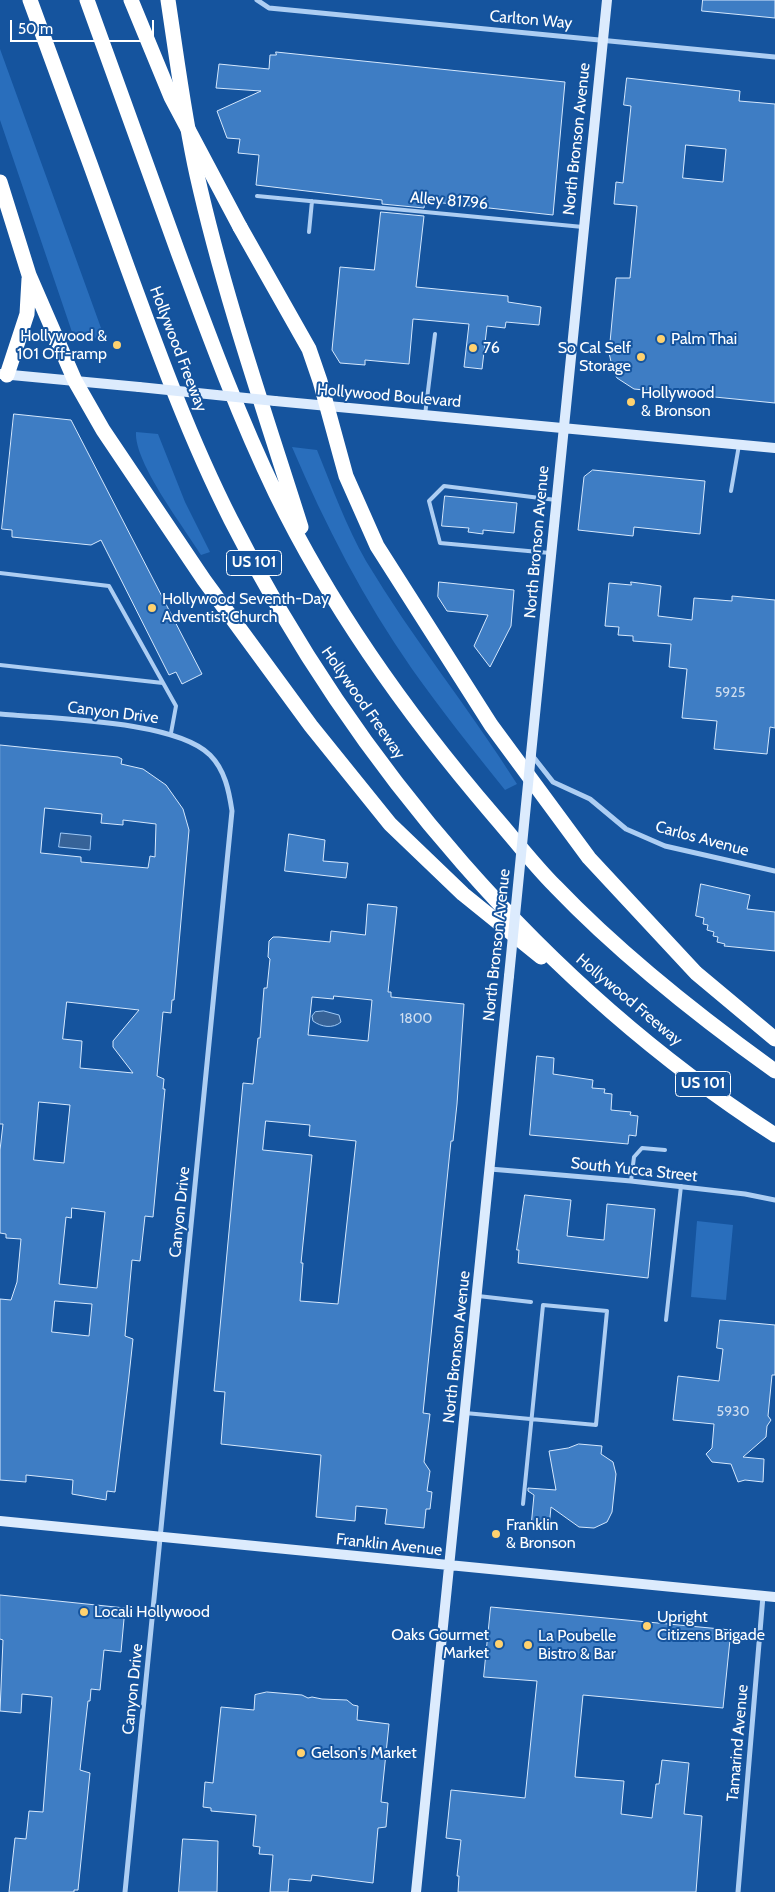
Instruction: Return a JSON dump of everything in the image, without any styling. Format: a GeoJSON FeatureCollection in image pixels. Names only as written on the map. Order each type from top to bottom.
{"type":"FeatureCollection","features":[{"type":"Feature","properties":{"kind":"highway","name":"Hollywood Freeway"},"geometry":{"type":"LineString","coordinates":[[30,0],[173,388],[230,519],[269,592],[311,661],[357,728],[460,860],[516,922],[634,1030],[699,1081],[775,1135]]}},
{"type":"Feature","properties":{"kind":"highway","name":"Hollywood Freeway"},"geometry":{"type":"LineString","coordinates":[[86,0],[243,424],[277,496],[313,564],[355,633],[405,705],[449,763],[554,886],[668,990],[775,1071]]}},
{"type":"Feature","properties":{"kind":"highway"},"geometry":{"type":"LineString","coordinates":[[131,0],[171,97],[240,227],[309,349],[328,406],[346,476],[377,546],[491,725],[589,858],[696,973],[775,1040]]}},
{"type":"Feature","properties":{"kind":"highway"},"geometry":{"type":"LineString","coordinates":[[168,0],[180,90],[208,221],[238,326],[313,564]]}},
{"type":"Feature","properties":{"kind":"highway"},"geometry":{"type":"LineString","coordinates":[[0,182],[29,275],[75,381],[103,430],[204,580],[311,726],[390,824],[463,894],[634,1030]]}},
{"type":"Feature","properties":{"kind":"highway"},"geometry":{"type":"LineString","coordinates":[[4,375],[27,314],[29,275]]}},
{"type":"Feature","properties":{"kind":"street","name":"Carlton Way"},"geometry":{"type":"LineString","coordinates":[[257,0],[269,8],[775,57]]}},
{"type":"Feature","properties":{"kind":"street","name":"North Bronson Avenue"},"geometry":{"type":"LineString","coordinates":[[416,1892],[448,1566],[478,1296],[607,0]]}},
{"type":"Feature","properties":{"kind":"street","name":"Hollywood Boulevard"},"geometry":{"type":"LineString","coordinates":[[4,375],[775,448]]}},
{"type":"Feature","properties":{"kind":"street","name":"Canyon Drive"},"geometry":{"type":"LineString","coordinates":[[0,714],[142,727],[171,733],[193,743],[210,755],[222,771],[229,790],[232,811],[125,1892]]}},
{"type":"Feature","properties":{"kind":"street","name":"Carlos Avenue"},"geometry":{"type":"LineString","coordinates":[[531,754],[553,782],[590,799],[626,829],[665,846],[775,871]]}},
{"type":"Feature","properties":{"kind":"street","name":"South Yucca Street"},"geometry":{"type":"LineString","coordinates":[[490,1169],[681,1186],[745,1194],[775,1200]]}},
{"type":"Feature","properties":{"kind":"street","name":"Franklin Avenue"},"geometry":{"type":"LineString","coordinates":[[0,1521],[775,1597]]}},
{"type":"Feature","properties":{"kind":"street","name":"Tamarind Avenue"},"geometry":{"type":"LineString","coordinates":[[738,1892],[763,1596]]}},
{"type":"Feature","properties":{"kind":"lane","name":"Alley 81796"},"geometry":{"type":"LineString","coordinates":[[257,196],[583,227]]}},
{"type":"Feature","properties":{"kind":"lane"},"geometry":{"type":"LineString","coordinates":[[309,232],[312,201]]}},
{"type":"Feature","properties":{"kind":"lane"},"geometry":{"type":"LineString","coordinates":[[425,415],[436,334]]}},
{"type":"Feature","properties":{"kind":"lane"},"geometry":{"type":"LineString","coordinates":[[731,491],[739,445]]}},
{"type":"Feature","properties":{"kind":"lane"},"geometry":{"type":"LineString","coordinates":[[551,553],[440,543],[429,501],[444,486],[556,500]]}},
{"type":"Feature","properties":{"kind":"lane"},"geometry":{"type":"LineString","coordinates":[[0,573],[109,586],[176,706],[171,733]]}},
{"type":"Feature","properties":{"kind":"lane"},"geometry":{"type":"LineString","coordinates":[[0,666],[163,683]]}},
{"type":"Feature","properties":{"kind":"lane"},"geometry":{"type":"LineString","coordinates":[[631,1181],[634,1157],[642,1148],[665,1150]]}},
{"type":"Feature","properties":{"kind":"lane"},"geometry":{"type":"LineString","coordinates":[[666,1320],[681,1186]]}},
{"type":"Feature","properties":{"kind":"lane"},"geometry":{"type":"LineString","coordinates":[[478,1296],[531,1302]]}},
{"type":"Feature","properties":{"kind":"lane"},"geometry":{"type":"LineString","coordinates":[[465,1413],[532,1418],[596,1425],[607,1311],[543,1305],[532,1418],[523,1504]]}},
{"type":"Feature","properties":{"kind":"shaded area"},"geometry":{"type":"Polygon","coordinates":[[[0,49],[105,339],[73,335],[0,120],[0,49]]]}},
{"type":"Feature","properties":{"kind":"shaded area"},"geometry":{"type":"Polygon","coordinates":[[[136,432],[158,434],[185,502],[210,552],[201,555],[161,495],[143,460],[136,432]]]}},
{"type":"Feature","properties":{"kind":"shaded area"},"geometry":{"type":"Polygon","coordinates":[[[292,447],[317,450],[346,520],[366,561],[402,618],[517,784],[505,790],[434,700],[394,643],[346,561],[292,447]]]}},
{"type":"Feature","properties":{"kind":"shaded area"},"geometry":{"type":"Polygon","coordinates":[[[61,833],[91,836],[90,850],[59,847],[61,833]]]}},
{"type":"Feature","properties":{"kind":"shaded area"},"geometry":{"type":"Polygon","coordinates":[[[324,1011],[339,1015],[341,1022],[334,1026],[327,1026],[313,1021],[312,1016],[315,1012],[324,1011]]]}},
{"type":"Feature","properties":{"kind":"shaded area"},"geometry":{"type":"Polygon","coordinates":[[[697,1221],[733,1225],[726,1300],[691,1297],[697,1221]]]}},
{"type":"Feature","properties":{"kind":"building"},"geometry":{"type":"Polygon","coordinates":[[[703,0],[775,0],[775,18],[702,11],[703,0]]]}},
{"type":"Feature","properties":{"kind":"building"},"geometry":{"type":"Polygon","coordinates":[[[276,52],[565,82],[553,215],[425,201],[424,208],[382,204],[382,200],[256,185],[259,155],[238,153],[240,139],[227,138],[217,111],[261,91],[216,88],[219,64],[269,69],[270,55],[276,55],[276,52]]]}},
{"type":"Feature","properties":{"kind":"building"},"geometry":{"type":"Polygon","coordinates":[[[627,78],[740,91],[739,101],[775,104],[775,403],[634,389],[617,378],[609,353],[616,278],[630,278],[637,206],[614,204],[616,182],[623,183],[631,106],[624,105],[627,78]],[[686,145],[683,178],[723,182],[726,149],[686,145]]]}},
{"type":"Feature","properties":{"kind":"building"},"geometry":{"type":"Polygon","coordinates":[[[381,212],[424,216],[416,287],[508,296],[508,302],[541,307],[539,325],[506,322],[505,328],[487,326],[482,369],[464,367],[469,324],[413,319],[409,364],[365,360],[365,365],[340,363],[332,350],[340,267],[374,270],[381,212]]]}},
{"type":"Feature","properties":{"kind":"building","name":"Hollywood Seventh-Day Adventist Church"},"geometry":{"type":"Polygon","coordinates":[[[14,414],[71,420],[202,674],[182,684],[176,672],[169,675],[101,540],[91,545],[12,537],[12,530],[2,529],[14,414]]]}},
{"type":"Feature","properties":{"kind":"building"},"geometry":{"type":"Polygon","coordinates":[[[593,470],[705,481],[700,534],[634,527],[633,536],[578,530],[584,477],[593,470]]]}},
{"type":"Feature","properties":{"kind":"building"},"geometry":{"type":"Polygon","coordinates":[[[445,496],[517,503],[514,533],[483,530],[483,534],[468,532],[469,528],[442,526],[445,496]]]}},
{"type":"Feature","properties":{"kind":"building"},"geometry":{"type":"Polygon","coordinates":[[[439,582],[514,590],[511,626],[490,667],[474,646],[488,615],[447,611],[438,597],[439,582]]]}},
{"type":"Feature","properties":{"kind":"building"},"geometry":{"type":"Polygon","coordinates":[[[631,582],[661,586],[658,616],[692,620],[694,598],[732,601],[732,596],[775,600],[775,728],[770,727],[767,754],[714,749],[717,721],[682,718],[687,669],[669,667],[671,644],[633,641],[633,636],[618,635],[619,627],[605,626],[609,583],[631,585],[631,582]]]}},
{"type":"Feature","properties":{"kind":"building"},"geometry":{"type":"Polygon","coordinates":[[[0,745],[118,757],[122,759],[121,764],[143,769],[166,785],[183,809],[189,830],[174,1000],[172,1000],[171,1013],[163,1012],[157,1076],[164,1079],[163,1089],[165,1089],[153,1217],[145,1216],[140,1261],[132,1260],[125,1336],[133,1339],[115,1492],[107,1491],[106,1500],[72,1494],[73,1480],[26,1475],[26,1482],[0,1480],[0,1299],[11,1300],[17,1282],[21,1239],[6,1238],[6,1234],[0,1233],[0,1150],[3,1124],[0,1124],[0,745]],[[45,808],[41,853],[81,857],[81,862],[148,868],[150,856],[155,857],[156,824],[123,820],[123,825],[101,823],[102,814],[45,808]],[[67,1002],[63,1039],[82,1041],[80,1068],[133,1073],[113,1047],[113,1041],[139,1010],[67,1002]],[[39,1102],[34,1160],[64,1163],[70,1105],[39,1102]],[[72,1208],[71,1218],[66,1217],[59,1284],[97,1288],[105,1212],[72,1208]],[[55,1301],[52,1332],[89,1336],[92,1304],[55,1301]]]}},
{"type":"Feature","properties":{"kind":"building"},"geometry":{"type":"Polygon","coordinates":[[[289,834],[325,840],[323,861],[348,863],[346,878],[285,871],[289,834]]]}},
{"type":"Feature","properties":{"kind":"building"},"geometry":{"type":"Polygon","coordinates":[[[701,884],[750,895],[747,909],[775,912],[775,951],[724,946],[725,944],[717,942],[718,937],[713,936],[714,932],[707,930],[708,925],[703,924],[704,918],[696,916],[701,884]]]}},
{"type":"Feature","properties":{"kind":"building"},"geometry":{"type":"Polygon","coordinates":[[[368,904],[397,907],[388,992],[391,992],[391,997],[464,1004],[457,1104],[453,1141],[451,1141],[423,1413],[430,1414],[424,1462],[430,1471],[427,1491],[432,1492],[430,1509],[426,1509],[424,1528],[385,1524],[387,1509],[356,1506],[355,1521],[316,1517],[321,1455],[221,1444],[225,1392],[214,1391],[243,1083],[253,1084],[258,1038],[260,1038],[264,988],[267,988],[270,959],[268,957],[269,941],[273,937],[279,937],[330,942],[331,931],[365,935],[368,904]],[[334,996],[333,999],[312,997],[308,1035],[368,1041],[372,1000],[334,996]],[[266,1121],[263,1150],[312,1155],[301,1263],[303,1263],[300,1301],[338,1304],[356,1141],[309,1136],[310,1125],[266,1121]]]}},
{"type":"Feature","properties":{"kind":"building"},"geometry":{"type":"Polygon","coordinates":[[[537,1056],[554,1058],[553,1074],[593,1080],[592,1088],[605,1089],[604,1093],[612,1094],[611,1110],[631,1112],[630,1115],[638,1116],[636,1136],[629,1135],[628,1144],[530,1135],[537,1056]]]}},
{"type":"Feature","properties":{"kind":"building"},"geometry":{"type":"Polygon","coordinates":[[[525,1195],[571,1200],[567,1236],[584,1238],[604,1240],[607,1204],[655,1209],[648,1278],[518,1263],[519,1250],[517,1250],[525,1195]]]}},
{"type":"Feature","properties":{"kind":"building"},"geometry":{"type":"Polygon","coordinates":[[[720,1320],[775,1325],[775,1375],[772,1375],[768,1416],[771,1420],[767,1426],[766,1437],[743,1457],[764,1459],[763,1482],[745,1480],[738,1482],[731,1464],[712,1462],[706,1454],[712,1448],[714,1424],[673,1420],[678,1376],[719,1381],[723,1349],[717,1348],[720,1320]]]}},
{"type":"Feature","properties":{"kind":"building"},"geometry":{"type":"Polygon","coordinates":[[[579,1444],[602,1446],[601,1454],[613,1462],[616,1474],[612,1512],[607,1522],[594,1528],[579,1527],[551,1507],[549,1528],[531,1527],[534,1495],[528,1491],[528,1488],[556,1490],[549,1451],[579,1444]]]}},
{"type":"Feature","properties":{"kind":"building"},"geometry":{"type":"Polygon","coordinates":[[[0,1595],[125,1608],[121,1652],[104,1650],[100,1690],[91,1689],[90,1701],[88,1701],[80,1770],[90,1773],[78,1890],[74,1890],[74,1892],[9,1892],[15,1838],[26,1839],[29,1811],[43,1812],[52,1697],[22,1694],[21,1713],[0,1711],[3,1640],[0,1639],[0,1595]]]}},
{"type":"Feature","properties":{"kind":"building"},"geometry":{"type":"Polygon","coordinates":[[[491,1607],[731,1630],[723,1708],[583,1695],[575,1777],[624,1781],[621,1814],[652,1818],[656,1784],[659,1784],[662,1760],[689,1763],[684,1814],[702,1816],[696,1892],[458,1892],[459,1876],[457,1876],[461,1840],[446,1838],[451,1790],[525,1798],[537,1681],[484,1677],[491,1607]]]}},
{"type":"Feature","properties":{"kind":"building","name":"Gelson's Market"},"geometry":{"type":"Polygon","coordinates":[[[267,1692],[302,1695],[308,1698],[347,1700],[353,1705],[358,1706],[357,1720],[389,1724],[381,1802],[388,1803],[386,1827],[378,1828],[373,1883],[312,1875],[311,1881],[289,1879],[288,1892],[270,1892],[273,1855],[259,1854],[260,1847],[253,1846],[256,1815],[211,1811],[211,1808],[203,1807],[205,1782],[213,1783],[221,1707],[254,1710],[255,1695],[267,1692]]]}},
{"type":"Feature","properties":{"kind":"building"},"geometry":{"type":"Polygon","coordinates":[[[183,1839],[218,1841],[217,1892],[179,1892],[183,1839]]]}},
{"type":"Feature","properties":{"kind":"place","name":"Palm Thai"},"geometry":{"type":"Point","coordinates":[661,339]}},
{"type":"Feature","properties":{"kind":"place","name":"Hollywood & 101 Off-ramp"},"geometry":{"type":"Point","coordinates":[117,345]}},
{"type":"Feature","properties":{"kind":"place","name":"76"},"geometry":{"type":"Point","coordinates":[473,348]}},
{"type":"Feature","properties":{"kind":"place","name":"So Cal Self Storage"},"geometry":{"type":"Point","coordinates":[641,357]}},
{"type":"Feature","properties":{"kind":"place","name":"Hollywood & Bronson"},"geometry":{"type":"Point","coordinates":[631,402]}},
{"type":"Feature","properties":{"kind":"place","name":"Hollywood Seventh-Day Adventist Church"},"geometry":{"type":"Point","coordinates":[152,608]}},
{"type":"Feature","properties":{"kind":"place","name":"Franklin & Bronson"},"geometry":{"type":"Point","coordinates":[496,1534]}},
{"type":"Feature","properties":{"kind":"place","name":"Locali Hollywood"},"geometry":{"type":"Point","coordinates":[84,1612]}},
{"type":"Feature","properties":{"kind":"place","name":"Upright Citizens Brigade"},"geometry":{"type":"Point","coordinates":[647,1626]}},
{"type":"Feature","properties":{"kind":"place","name":"Oaks Gourmet Market"},"geometry":{"type":"Point","coordinates":[499,1644]}},
{"type":"Feature","properties":{"kind":"place","name":"La Poubelle Bistro & Bar"},"geometry":{"type":"Point","coordinates":[528,1645]}},
{"type":"Feature","properties":{"kind":"place","name":"Gelson's Market"},"geometry":{"type":"Point","coordinates":[301,1753]}}]}
